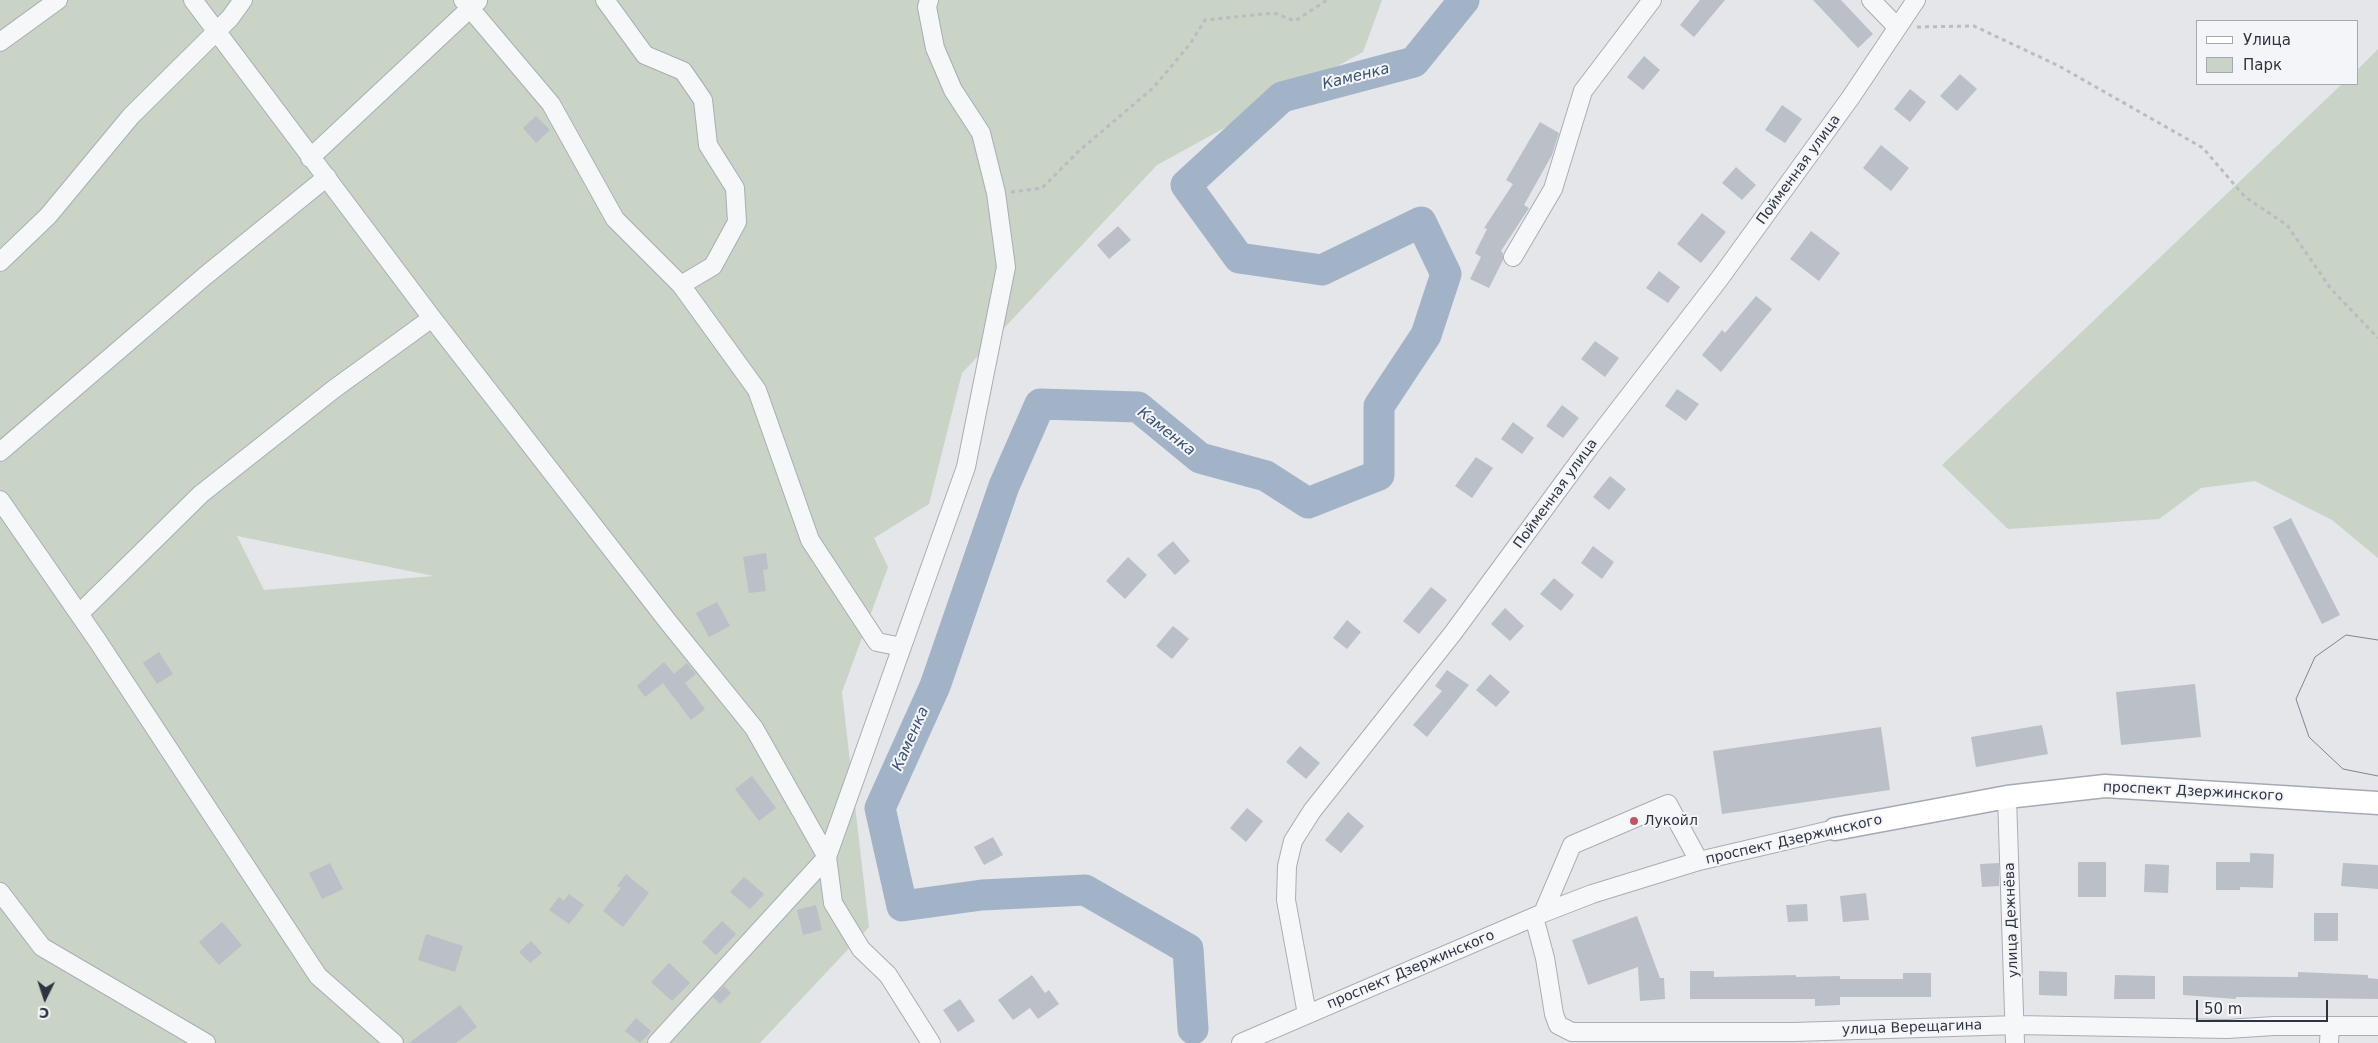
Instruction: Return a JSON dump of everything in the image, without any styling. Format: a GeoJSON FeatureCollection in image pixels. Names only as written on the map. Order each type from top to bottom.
{"type":"FeatureCollection","features":[{"type":"Feature","properties":{"kind":"main road","name":"проспект Дзержинского"},"geometry":{"type":"LineString","coordinates":[[1835,829],[2007,797],[2105,786],[2378,803]]}},
{"type":"Feature","properties":{"kind":"street"},"geometry":{"type":"LineString","coordinates":[[0,42],[58,0]]}},
{"type":"Feature","properties":{"kind":"street"},"geometry":{"type":"LineString","coordinates":[[194,0],[310,158],[432,318],[669,623],[754,728],[827,857],[833,903],[861,949],[888,975],[931,1043]]}},
{"type":"Feature","properties":{"kind":"street"},"geometry":{"type":"LineString","coordinates":[[0,262],[48,216],[131,116],[217,31],[243,0]]}},
{"type":"Feature","properties":{"kind":"street"},"geometry":{"type":"LineString","coordinates":[[605,0],[645,55],[683,71],[703,100],[708,145],[735,188],[737,222],[713,266],[681,285]]}},
{"type":"Feature","properties":{"kind":"street"},"geometry":{"type":"LineString","coordinates":[[657,1043],[827,857],[966,467],[1006,267],[996,194],[981,133],[953,90],[935,48],[927,7],[929,0]]}},
{"type":"Feature","properties":{"kind":"street"},"geometry":{"type":"LineString","coordinates":[[1513,257],[1553,189],[1583,90],[1652,0]]}},
{"type":"Feature","properties":{"kind":"street"},"geometry":{"type":"LineString","coordinates":[[1871,0],[1897,27]]}},
{"type":"Feature","properties":{"kind":"street","name":"Пойменная улица"},"geometry":{"type":"LineString","coordinates":[[1307,1014],[1286,900],[1287,866],[1293,841],[1312,811],[1453,633],[1589,448],[1720,278],[1851,97],[1916,0]]}},
{"type":"Feature","properties":{"kind":"street"},"geometry":{"type":"LineString","coordinates":[[310,158],[471,3],[551,104],[616,219],[681,285],[757,390],[810,540],[877,642],[902,647]]}},
{"type":"Feature","properties":{"kind":"street"},"geometry":{"type":"LineString","coordinates":[[0,452],[205,276],[327,178]]}},
{"type":"Feature","properties":{"kind":"street"},"geometry":{"type":"LineString","coordinates":[[79,614],[200,494],[334,389],[432,318]]}},
{"type":"Feature","properties":{"kind":"street"},"geometry":{"type":"LineString","coordinates":[[0,500],[79,614],[318,976],[394,1043]]}},
{"type":"Feature","properties":{"kind":"street","name":"улица Дежнёва"},"geometry":{"type":"LineString","coordinates":[[2007,797],[2016,1025],[2015,1043]]}},
{"type":"Feature","properties":{"kind":"street"},"geometry":{"type":"LineString","coordinates":[[1538,915],[1572,845],[1668,804],[1699,861]]}},
{"type":"Feature","properties":{"kind":"street","name":"проспект Дзержинского"},"geometry":{"type":"LineString","coordinates":[[1241,1043],[1261,1038],[1307,1014],[1538,915],[1592,894],[1699,861],[1835,829]]}},
{"type":"Feature","properties":{"kind":"street"},"geometry":{"type":"LineString","coordinates":[[0,892],[42,947],[206,1043]]}},
{"type":"Feature","properties":{"kind":"street","name":"улица Верещагина"},"geometry":{"type":"LineString","coordinates":[[1538,915],[1554,1014],[1558,1025],[1572,1032],[1794,1037],[2016,1025],[2227,1036],[2274,1026],[2329,1034],[2378,1026]]}},
{"type":"Feature","properties":{"kind":"path"},"geometry":{"type":"LineString","coordinates":[[996,194],[1042,188],[1080,150],[1153,88],[1190,44],[1205,20],[1274,13],[1295,21],[1327,0]]}},
{"type":"Feature","properties":{"kind":"path"},"geometry":{"type":"LineString","coordinates":[[1897,27],[1974,26],[2059,66],[2203,148],[2244,197],[2287,225],[2331,289],[2378,338]]}},
{"type":"Feature","properties":{"kind":"green space"},"geometry":{"type":"Polygon","coordinates":[[[0,0],[1382,0],[1363,52],[1157,165],[962,373],[929,504],[874,538],[888,567],[842,692],[869,927],[760,1043],[0,1043],[0,0]],[[237,536],[264,590],[434,576],[237,536]]]}},
{"type":"Feature","properties":{"kind":"green space"},"geometry":{"type":"Polygon","coordinates":[[[2378,49],[2378,558],[2332,520],[2255,481],[2201,488],[2159,519],[2008,529],[1942,465],[2341,85],[2358,85],[2358,69],[2378,49]]]}},
{"type":"Feature","properties":{"kind":"building"},"geometry":{"type":"Polygon","coordinates":[[[1700,0],[1725,0],[1694,37],[1680,25],[1700,0]]]}},
{"type":"Feature","properties":{"kind":"building"},"geometry":{"type":"Polygon","coordinates":[[[1813,0],[1841,0],[1873,34],[1858,48],[1813,0]]]}},
{"type":"Feature","properties":{"kind":"building"},"geometry":{"type":"Polygon","coordinates":[[[1644,56],[1660,70],[1643,90],[1627,77],[1644,56]]]}},
{"type":"Feature","properties":{"kind":"building"},"geometry":{"type":"Polygon","coordinates":[[[1960,74],[1977,89],[1957,111],[1940,96],[1960,74]]]}},
{"type":"Feature","properties":{"kind":"building"},"geometry":{"type":"Polygon","coordinates":[[[1910,89],[1926,102],[1910,122],[1894,109],[1910,89]]]}},
{"type":"Feature","properties":{"kind":"building"},"geometry":{"type":"Polygon","coordinates":[[[1782,105],[1802,119],[1785,143],[1765,130],[1782,105]]]}},
{"type":"Feature","properties":{"kind":"building"},"geometry":{"type":"Polygon","coordinates":[[[536,116],[550,130],[536,143],[523,128],[536,116]]]}},
{"type":"Feature","properties":{"kind":"building"},"geometry":{"type":"Polygon","coordinates":[[[1540,122],[1559,133],[1552,155],[1524,205],[1529,208],[1501,251],[1503,253],[1503,260],[1489,288],[1470,279],[1481,257],[1475,253],[1487,229],[1484,228],[1513,184],[1506,180],[1540,122]]]}},
{"type":"Feature","properties":{"kind":"building"},"geometry":{"type":"Polygon","coordinates":[[[1881,145],[1909,168],[1891,191],[1863,168],[1881,145]]]}},
{"type":"Feature","properties":{"kind":"building"},"geometry":{"type":"Polygon","coordinates":[[[1736,167],[1756,185],[1742,200],[1722,183],[1736,167]]]}},
{"type":"Feature","properties":{"kind":"building"},"geometry":{"type":"Polygon","coordinates":[[[1702,213],[1726,232],[1701,263],[1677,244],[1702,213]]]}},
{"type":"Feature","properties":{"kind":"building"},"geometry":{"type":"Polygon","coordinates":[[[1118,226],[1131,240],[1109,259],[1097,245],[1118,226]]]}},
{"type":"Feature","properties":{"kind":"building"},"geometry":{"type":"Polygon","coordinates":[[[1811,231],[1840,253],[1819,281],[1790,259],[1811,231]]]}},
{"type":"Feature","properties":{"kind":"building"},"geometry":{"type":"Polygon","coordinates":[[[1659,271],[1680,287],[1668,303],[1646,288],[1659,271]]]}},
{"type":"Feature","properties":{"kind":"building"},"geometry":{"type":"Polygon","coordinates":[[[1756,296],[1772,309],[1721,372],[1702,355],[1722,330],[1725,333],[1756,296]]]}},
{"type":"Feature","properties":{"kind":"building"},"geometry":{"type":"Polygon","coordinates":[[[1595,341],[1619,358],[1605,377],[1581,359],[1595,341]]]}},
{"type":"Feature","properties":{"kind":"building"},"geometry":{"type":"Polygon","coordinates":[[[1677,389],[1699,404],[1686,421],[1665,406],[1677,389]]]}},
{"type":"Feature","properties":{"kind":"building"},"geometry":{"type":"Polygon","coordinates":[[[1562,405],[1579,418],[1563,438],[1546,426],[1562,405]]]}},
{"type":"Feature","properties":{"kind":"building"},"geometry":{"type":"Polygon","coordinates":[[[1513,422],[1534,438],[1522,454],[1501,439],[1513,422]]]}},
{"type":"Feature","properties":{"kind":"building"},"geometry":{"type":"Polygon","coordinates":[[[1476,457],[1493,468],[1472,498],[1455,486],[1476,457]]]}},
{"type":"Feature","properties":{"kind":"building"},"geometry":{"type":"Polygon","coordinates":[[[1610,476],[1626,489],[1609,510],[1593,497],[1610,476]]]}},
{"type":"Feature","properties":{"kind":"building"},"geometry":{"type":"Polygon","coordinates":[[[2291,518],[2340,615],[2322,624],[2273,527],[2291,518]]]}},
{"type":"Feature","properties":{"kind":"building"},"geometry":{"type":"Polygon","coordinates":[[[1173,541],[1190,561],[1175,575],[1157,555],[1173,541]]]}},
{"type":"Feature","properties":{"kind":"building"},"geometry":{"type":"Polygon","coordinates":[[[1593,546],[1614,562],[1602,579],[1581,563],[1593,546]]]}},
{"type":"Feature","properties":{"kind":"building"},"geometry":{"type":"Polygon","coordinates":[[[766,553],[768,569],[763,570],[766,591],[749,593],[743,557],[766,553]]]}},
{"type":"Feature","properties":{"kind":"building"},"geometry":{"type":"Polygon","coordinates":[[[1128,557],[1147,575],[1125,599],[1106,581],[1128,557]]]}},
{"type":"Feature","properties":{"kind":"building"},"geometry":{"type":"Polygon","coordinates":[[[1554,578],[1574,595],[1561,611],[1540,594],[1554,578]]]}},
{"type":"Feature","properties":{"kind":"building"},"geometry":{"type":"Polygon","coordinates":[[[1431,587],[1447,600],[1419,634],[1403,621],[1431,587]]]}},
{"type":"Feature","properties":{"kind":"building"},"geometry":{"type":"Polygon","coordinates":[[[717,602],[730,626],[709,637],[696,613],[717,602]]]}},
{"type":"Feature","properties":{"kind":"building"},"geometry":{"type":"Polygon","coordinates":[[[1505,608],[1524,626],[1510,641],[1491,624],[1505,608]]]}},
{"type":"Feature","properties":{"kind":"building"},"geometry":{"type":"Polygon","coordinates":[[[1347,620],[1361,632],[1347,649],[1333,638],[1347,620]]]}},
{"type":"Feature","properties":{"kind":"building"},"geometry":{"type":"Polygon","coordinates":[[[1173,626],[1189,639],[1172,659],[1156,646],[1173,626]]]}},
{"type":"Feature","properties":{"kind":"building"},"geometry":{"type":"Polygon","coordinates":[[[159,652],[173,674],[157,684],[143,663],[159,652]]]}},
{"type":"Feature","properties":{"kind":"building"},"geometry":{"type":"Polygon","coordinates":[[[664,662],[674,674],[687,663],[696,674],[685,683],[705,709],[691,720],[663,683],[645,697],[637,686],[664,662]]]}},
{"type":"Feature","properties":{"kind":"building"},"geometry":{"type":"Polygon","coordinates":[[[1447,670],[1469,685],[1427,737],[1413,725],[1442,691],[1435,686],[1447,670]]]}},
{"type":"Feature","properties":{"kind":"building"},"geometry":{"type":"Polygon","coordinates":[[[1490,674],[1510,692],[1496,707],[1476,690],[1490,674]]]}},
{"type":"Feature","properties":{"kind":"building"},"geometry":{"type":"Polygon","coordinates":[[[2195,684],[2201,737],[2121,745],[2116,692],[2195,684]]]}},
{"type":"Feature","properties":{"kind":"building"},"geometry":{"type":"Polygon","coordinates":[[[2042,725],[2048,754],[1976,767],[1971,737],[2042,725]]]}},
{"type":"Feature","properties":{"kind":"building"},"geometry":{"type":"Polygon","coordinates":[[[1881,727],[1890,790],[1722,814],[1713,751],[1881,727]]]}},
{"type":"Feature","properties":{"kind":"building"},"geometry":{"type":"Polygon","coordinates":[[[1300,746],[1320,763],[1306,779],[1286,762],[1300,746]]]}},
{"type":"Feature","properties":{"kind":"building"},"geometry":{"type":"Polygon","coordinates":[[[752,776],[776,808],[759,821],[735,789],[752,776]]]}},
{"type":"Feature","properties":{"kind":"building"},"geometry":{"type":"Polygon","coordinates":[[[1247,808],[1263,821],[1246,842],[1230,828],[1247,808]]]}},
{"type":"Feature","properties":{"kind":"building"},"geometry":{"type":"Polygon","coordinates":[[[1348,812],[1364,826],[1341,853],[1325,840],[1348,812]]]}},
{"type":"Feature","properties":{"kind":"building"},"geometry":{"type":"Polygon","coordinates":[[[993,837],[1003,855],[984,865],[974,847],[993,837]]]}},
{"type":"Feature","properties":{"kind":"building"},"geometry":{"type":"Polygon","coordinates":[[[2250,853],[2274,854],[2273,888],[2240,887],[2240,890],[2216,890],[2216,862],[2250,862],[2250,853]]]}},
{"type":"Feature","properties":{"kind":"building"},"geometry":{"type":"Polygon","coordinates":[[[2078,862],[2106,862],[2106,897],[2078,897],[2078,862]]]}},
{"type":"Feature","properties":{"kind":"building"},"geometry":{"type":"Polygon","coordinates":[[[330,863],[343,889],[322,899],[309,873],[330,863]]]}},
{"type":"Feature","properties":{"kind":"building"},"geometry":{"type":"Polygon","coordinates":[[[1999,863],[1999,886],[1982,887],[1980,864],[1999,863]]]}},
{"type":"Feature","properties":{"kind":"building"},"geometry":{"type":"Polygon","coordinates":[[[2343,863],[2378,865],[2378,889],[2341,886],[2343,863]]]}},
{"type":"Feature","properties":{"kind":"building"},"geometry":{"type":"Polygon","coordinates":[[[2145,864],[2169,865],[2168,893],[2144,892],[2145,864]]]}},
{"type":"Feature","properties":{"kind":"building"},"geometry":{"type":"Polygon","coordinates":[[[626,874],[649,893],[623,927],[603,911],[621,888],[617,886],[626,874]]]}},
{"type":"Feature","properties":{"kind":"building"},"geometry":{"type":"Polygon","coordinates":[[[744,877],[764,894],[750,909],[730,892],[744,877]]]}},
{"type":"Feature","properties":{"kind":"building"},"geometry":{"type":"Polygon","coordinates":[[[1866,893],[1869,920],[1843,922],[1840,896],[1866,893]]]}},
{"type":"Feature","properties":{"kind":"building"},"geometry":{"type":"Polygon","coordinates":[[[569,894],[584,905],[569,924],[549,910],[559,897],[564,901],[569,894]]]}},
{"type":"Feature","properties":{"kind":"building"},"geometry":{"type":"Polygon","coordinates":[[[1807,904],[1808,921],[1788,922],[1786,905],[1807,904]]]}},
{"type":"Feature","properties":{"kind":"building"},"geometry":{"type":"Polygon","coordinates":[[[816,905],[822,930],[803,935],[797,910],[816,905]]]}},
{"type":"Feature","properties":{"kind":"building"},"geometry":{"type":"Polygon","coordinates":[[[2314,913],[2338,913],[2338,941],[2314,941],[2314,913]]]}},
{"type":"Feature","properties":{"kind":"building"},"geometry":{"type":"Polygon","coordinates":[[[1637,916],[1660,978],[1664,978],[1665,999],[1640,1001],[1638,967],[1588,985],[1572,940],[1637,916]]]}},
{"type":"Feature","properties":{"kind":"building"},"geometry":{"type":"Polygon","coordinates":[[[722,921],[736,934],[716,955],[702,942],[722,921]]]}},
{"type":"Feature","properties":{"kind":"building"},"geometry":{"type":"Polygon","coordinates":[[[222,922],[242,945],[219,965],[199,942],[222,922]]]}},
{"type":"Feature","properties":{"kind":"building"},"geometry":{"type":"Polygon","coordinates":[[[426,934],[463,946],[455,972],[418,960],[426,934]]]}},
{"type":"Feature","properties":{"kind":"building"},"geometry":{"type":"Polygon","coordinates":[[[531,941],[542,953],[530,963],[519,952],[531,941]]]}},
{"type":"Feature","properties":{"kind":"building"},"geometry":{"type":"Polygon","coordinates":[[[669,963],[690,983],[672,1001],[651,982],[669,963]]]}},
{"type":"Feature","properties":{"kind":"building"},"geometry":{"type":"Polygon","coordinates":[[[1690,971],[1714,971],[1714,977],[1796,975],[1796,977],[1840,976],[1840,979],[1903,979],[1903,973],[1931,973],[1931,997],[1840,997],[1840,1005],[1815,1006],[1815,999],[1690,999],[1690,971]]]}},
{"type":"Feature","properties":{"kind":"building"},"geometry":{"type":"Polygon","coordinates":[[[2039,971],[2067,972],[2067,996],[2039,995],[2039,971]]]}},
{"type":"Feature","properties":{"kind":"building"},"geometry":{"type":"Polygon","coordinates":[[[2298,972],[2368,975],[2368,978],[2378,979],[2378,999],[2236,997],[2236,999],[2183,995],[2183,976],[2298,977],[2298,972]]]}},
{"type":"Feature","properties":{"kind":"building"},"geometry":{"type":"Polygon","coordinates":[[[1032,975],[1045,993],[1049,990],[1059,1004],[1038,1019],[1030,1008],[1013,1020],[998,1000],[1032,975]]]}},
{"type":"Feature","properties":{"kind":"building"},"geometry":{"type":"Polygon","coordinates":[[[2115,975],[2155,976],[2155,999],[2114,999],[2115,975]]]}},
{"type":"Feature","properties":{"kind":"building"},"geometry":{"type":"Polygon","coordinates":[[[724,986],[731,993],[720,1004],[713,997],[724,986]]]}},
{"type":"Feature","properties":{"kind":"building"},"geometry":{"type":"Polygon","coordinates":[[[960,999],[975,1021],[958,1032],[943,1010],[960,999]]]}},
{"type":"Feature","properties":{"kind":"building"},"geometry":{"type":"Polygon","coordinates":[[[460,1005],[477,1027],[456,1043],[409,1043],[460,1005]]]}},
{"type":"Feature","properties":{"kind":"building"},"geometry":{"type":"Polygon","coordinates":[[[636,1018],[651,1031],[640,1043],[625,1031],[636,1018]]]}},
{"type":"Feature","properties":{"kind":"waterway","name":"Каменка"},"geometry":{"type":"LineString","coordinates":[[1193,1029],[1188,949],[1085,890],[982,895],[902,906],[880,808],[935,686],[1004,486],[1040,404],[1138,407],[1200,458],[1266,476],[1308,503],[1379,475],[1379,406],[1426,335],[1446,274],[1421,222],[1322,270],[1239,258],[1186,185],[1282,97],[1414,62],[1464,0]]}},
{"type":"Feature","properties":{"kind":"tram line"},"geometry":{"type":"LineString","coordinates":[[2378,640],[2346,635],[2315,657],[2296,699],[2309,737],[2343,769],[2378,776]]}},
{"type":"Feature","properties":{"kind":"place","name":"Лукойл"},"geometry":{"type":"Point","coordinates":[1634,821]}}]}
